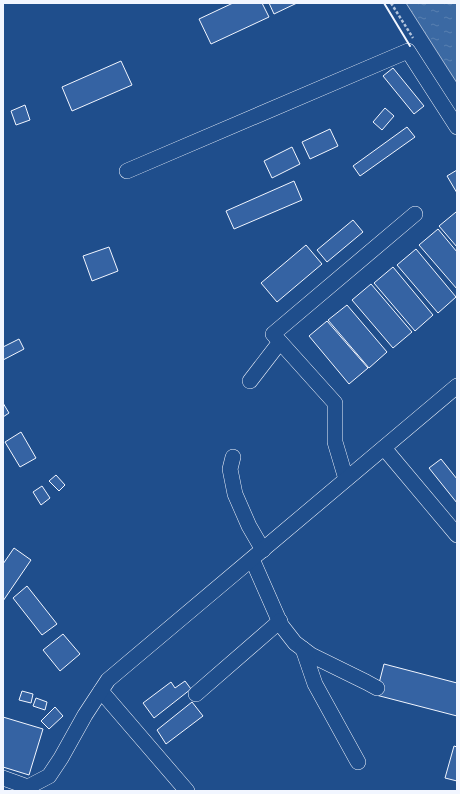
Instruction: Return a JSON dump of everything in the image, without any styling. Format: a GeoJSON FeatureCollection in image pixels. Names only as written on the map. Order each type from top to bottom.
{"type":"FeatureCollection","features":[{"type":"Feature","properties":{"kind":"street"},"geometry":{"type":"LineString","coordinates":[[127,172],[408,51],[457,127]]}},
{"type":"Feature","properties":{"kind":"street"},"geometry":{"type":"LineString","coordinates":[[346,479],[335,442],[335,403],[273,334],[415,214]]}},
{"type":"Feature","properties":{"kind":"street"},"geometry":{"type":"LineString","coordinates":[[250,381],[280,342]]}},
{"type":"Feature","properties":{"kind":"street"},"geometry":{"type":"LineString","coordinates":[[3,778],[28,787],[49,776],[85,715],[108,680],[457,386]]}},
{"type":"Feature","properties":{"kind":"street"},"geometry":{"type":"LineString","coordinates":[[384,448],[457,535]]}},
{"type":"Feature","properties":{"kind":"street"},"geometry":{"type":"LineString","coordinates":[[233,457],[230,469],[235,494],[249,526],[280,622],[295,643],[311,655],[377,688]]}},
{"type":"Feature","properties":{"kind":"street"},"geometry":{"type":"LineString","coordinates":[[196,694],[280,622]]}},
{"type":"Feature","properties":{"kind":"street"},"geometry":{"type":"LineString","coordinates":[[303,649],[315,684],[358,762]]}},
{"type":"Feature","properties":{"kind":"street"},"geometry":{"type":"LineString","coordinates":[[101,691],[187,791]]}},
{"type":"Feature","properties":{"kind":"water"},"geometry":{"type":"Polygon","coordinates":[[[406,3],[457,3],[457,83],[406,3]]]}},
{"type":"Feature","properties":{"kind":"building"},"geometry":{"type":"Polygon","coordinates":[[[233,3],[262,3],[269,17],[211,44],[199,19],[233,3]]]}},
{"type":"Feature","properties":{"kind":"building"},"geometry":{"type":"Polygon","coordinates":[[[269,3],[297,3],[274,14],[269,3]]]}},
{"type":"Feature","properties":{"kind":"building"},"geometry":{"type":"Polygon","coordinates":[[[121,61],[132,85],[72,111],[62,87],[121,61]]]}},
{"type":"Feature","properties":{"kind":"building"},"geometry":{"type":"Polygon","coordinates":[[[393,68],[424,106],[414,114],[383,76],[393,68]]]}},
{"type":"Feature","properties":{"kind":"building"},"geometry":{"type":"Polygon","coordinates":[[[25,105],[30,120],[16,125],[11,111],[25,105]]]}},
{"type":"Feature","properties":{"kind":"building"},"geometry":{"type":"Polygon","coordinates":[[[385,108],[394,116],[382,130],[373,122],[385,108]]]}},
{"type":"Feature","properties":{"kind":"building"},"geometry":{"type":"Polygon","coordinates":[[[407,127],[415,137],[360,176],[353,166],[407,127]]]}},
{"type":"Feature","properties":{"kind":"building"},"geometry":{"type":"Polygon","coordinates":[[[330,129],[338,146],[310,159],[302,142],[330,129]]]}},
{"type":"Feature","properties":{"kind":"building"},"geometry":{"type":"Polygon","coordinates":[[[292,147],[300,164],[272,178],[264,161],[292,147]]]}},
{"type":"Feature","properties":{"kind":"building"},"geometry":{"type":"Polygon","coordinates":[[[457,170],[457,193],[447,176],[457,170]]]}},
{"type":"Feature","properties":{"kind":"building"},"geometry":{"type":"Polygon","coordinates":[[[294,181],[302,200],[234,229],[226,211],[294,181]]]}},
{"type":"Feature","properties":{"kind":"building"},"geometry":{"type":"Polygon","coordinates":[[[456,212],[457,213],[457,247],[439,226],[456,212]]]}},
{"type":"Feature","properties":{"kind":"building"},"geometry":{"type":"Polygon","coordinates":[[[353,220],[363,232],[327,262],[317,250],[353,220]]]}},
{"type":"Feature","properties":{"kind":"building"},"geometry":{"type":"Polygon","coordinates":[[[438,229],[457,252],[457,289],[419,245],[438,229]]]}},
{"type":"Feature","properties":{"kind":"building"},"geometry":{"type":"Polygon","coordinates":[[[306,245],[322,264],[277,302],[261,283],[306,245]]]}},
{"type":"Feature","properties":{"kind":"building"},"geometry":{"type":"Polygon","coordinates":[[[109,247],[118,271],[92,281],[83,256],[109,247]]]}},
{"type":"Feature","properties":{"kind":"building"},"geometry":{"type":"Polygon","coordinates":[[[416,249],[456,297],[438,313],[397,265],[416,249]]]}},
{"type":"Feature","properties":{"kind":"building"},"geometry":{"type":"Polygon","coordinates":[[[393,267],[433,315],[415,331],[374,283],[393,267]]]}},
{"type":"Feature","properties":{"kind":"building"},"geometry":{"type":"Polygon","coordinates":[[[371,284],[412,332],[393,348],[352,300],[371,284]]]}},
{"type":"Feature","properties":{"kind":"building"},"geometry":{"type":"Polygon","coordinates":[[[347,305],[387,352],[369,368],[328,320],[347,305]]]}},
{"type":"Feature","properties":{"kind":"building"},"geometry":{"type":"Polygon","coordinates":[[[327,321],[368,368],[349,384],[309,336],[327,321]]]}},
{"type":"Feature","properties":{"kind":"building"},"geometry":{"type":"Polygon","coordinates":[[[19,339],[24,349],[3,360],[3,347],[19,339]]]}},
{"type":"Feature","properties":{"kind":"building"},"geometry":{"type":"Polygon","coordinates":[[[3,403],[9,413],[3,417],[3,403]]]}},
{"type":"Feature","properties":{"kind":"building"},"geometry":{"type":"Polygon","coordinates":[[[21,432],[36,458],[20,467],[5,442],[21,432]]]}},
{"type":"Feature","properties":{"kind":"building"},"geometry":{"type":"Polygon","coordinates":[[[441,459],[457,479],[457,503],[429,468],[441,459]]]}},
{"type":"Feature","properties":{"kind":"building"},"geometry":{"type":"Polygon","coordinates":[[[56,475],[65,485],[59,491],[49,481],[56,475]]]}},
{"type":"Feature","properties":{"kind":"building"},"geometry":{"type":"Polygon","coordinates":[[[42,486],[50,498],[41,505],[33,492],[42,486]]]}},
{"type":"Feature","properties":{"kind":"building"},"geometry":{"type":"Polygon","coordinates":[[[14,548],[31,560],[3,601],[3,564],[14,548]]]}},
{"type":"Feature","properties":{"kind":"building"},"geometry":{"type":"Polygon","coordinates":[[[27,586],[57,624],[42,635],[13,598],[27,586]]]}},
{"type":"Feature","properties":{"kind":"building"},"geometry":{"type":"Polygon","coordinates":[[[63,634],[80,654],[60,671],[43,650],[63,634]]]}},
{"type":"Feature","properties":{"kind":"building"},"geometry":{"type":"Polygon","coordinates":[[[384,664],[457,683],[457,716],[376,695],[384,664]]]}},
{"type":"Feature","properties":{"kind":"building"},"geometry":{"type":"Polygon","coordinates":[[[185,681],[191,689],[154,718],[143,703],[171,682],[175,688],[185,681]]]}},
{"type":"Feature","properties":{"kind":"building"},"geometry":{"type":"Polygon","coordinates":[[[22,691],[33,694],[31,703],[19,700],[22,691]]]}},
{"type":"Feature","properties":{"kind":"building"},"geometry":{"type":"Polygon","coordinates":[[[36,698],[47,702],[45,710],[33,706],[36,698]]]}},
{"type":"Feature","properties":{"kind":"building"},"geometry":{"type":"Polygon","coordinates":[[[192,702],[203,716],[166,744],[157,730],[192,702]]]}},
{"type":"Feature","properties":{"kind":"building"},"geometry":{"type":"Polygon","coordinates":[[[55,707],[63,716],[49,729],[41,721],[55,707]]]}},
{"type":"Feature","properties":{"kind":"building"},"geometry":{"type":"Polygon","coordinates":[[[3,717],[43,729],[29,775],[3,767],[3,717]]]}},
{"type":"Feature","properties":{"kind":"building"},"geometry":{"type":"Polygon","coordinates":[[[454,746],[457,747],[457,781],[445,778],[454,746]]]}},
{"type":"Feature","properties":{"kind":"wall"},"geometry":{"type":"LineString","coordinates":[[384,3],[410,46]]}}]}
